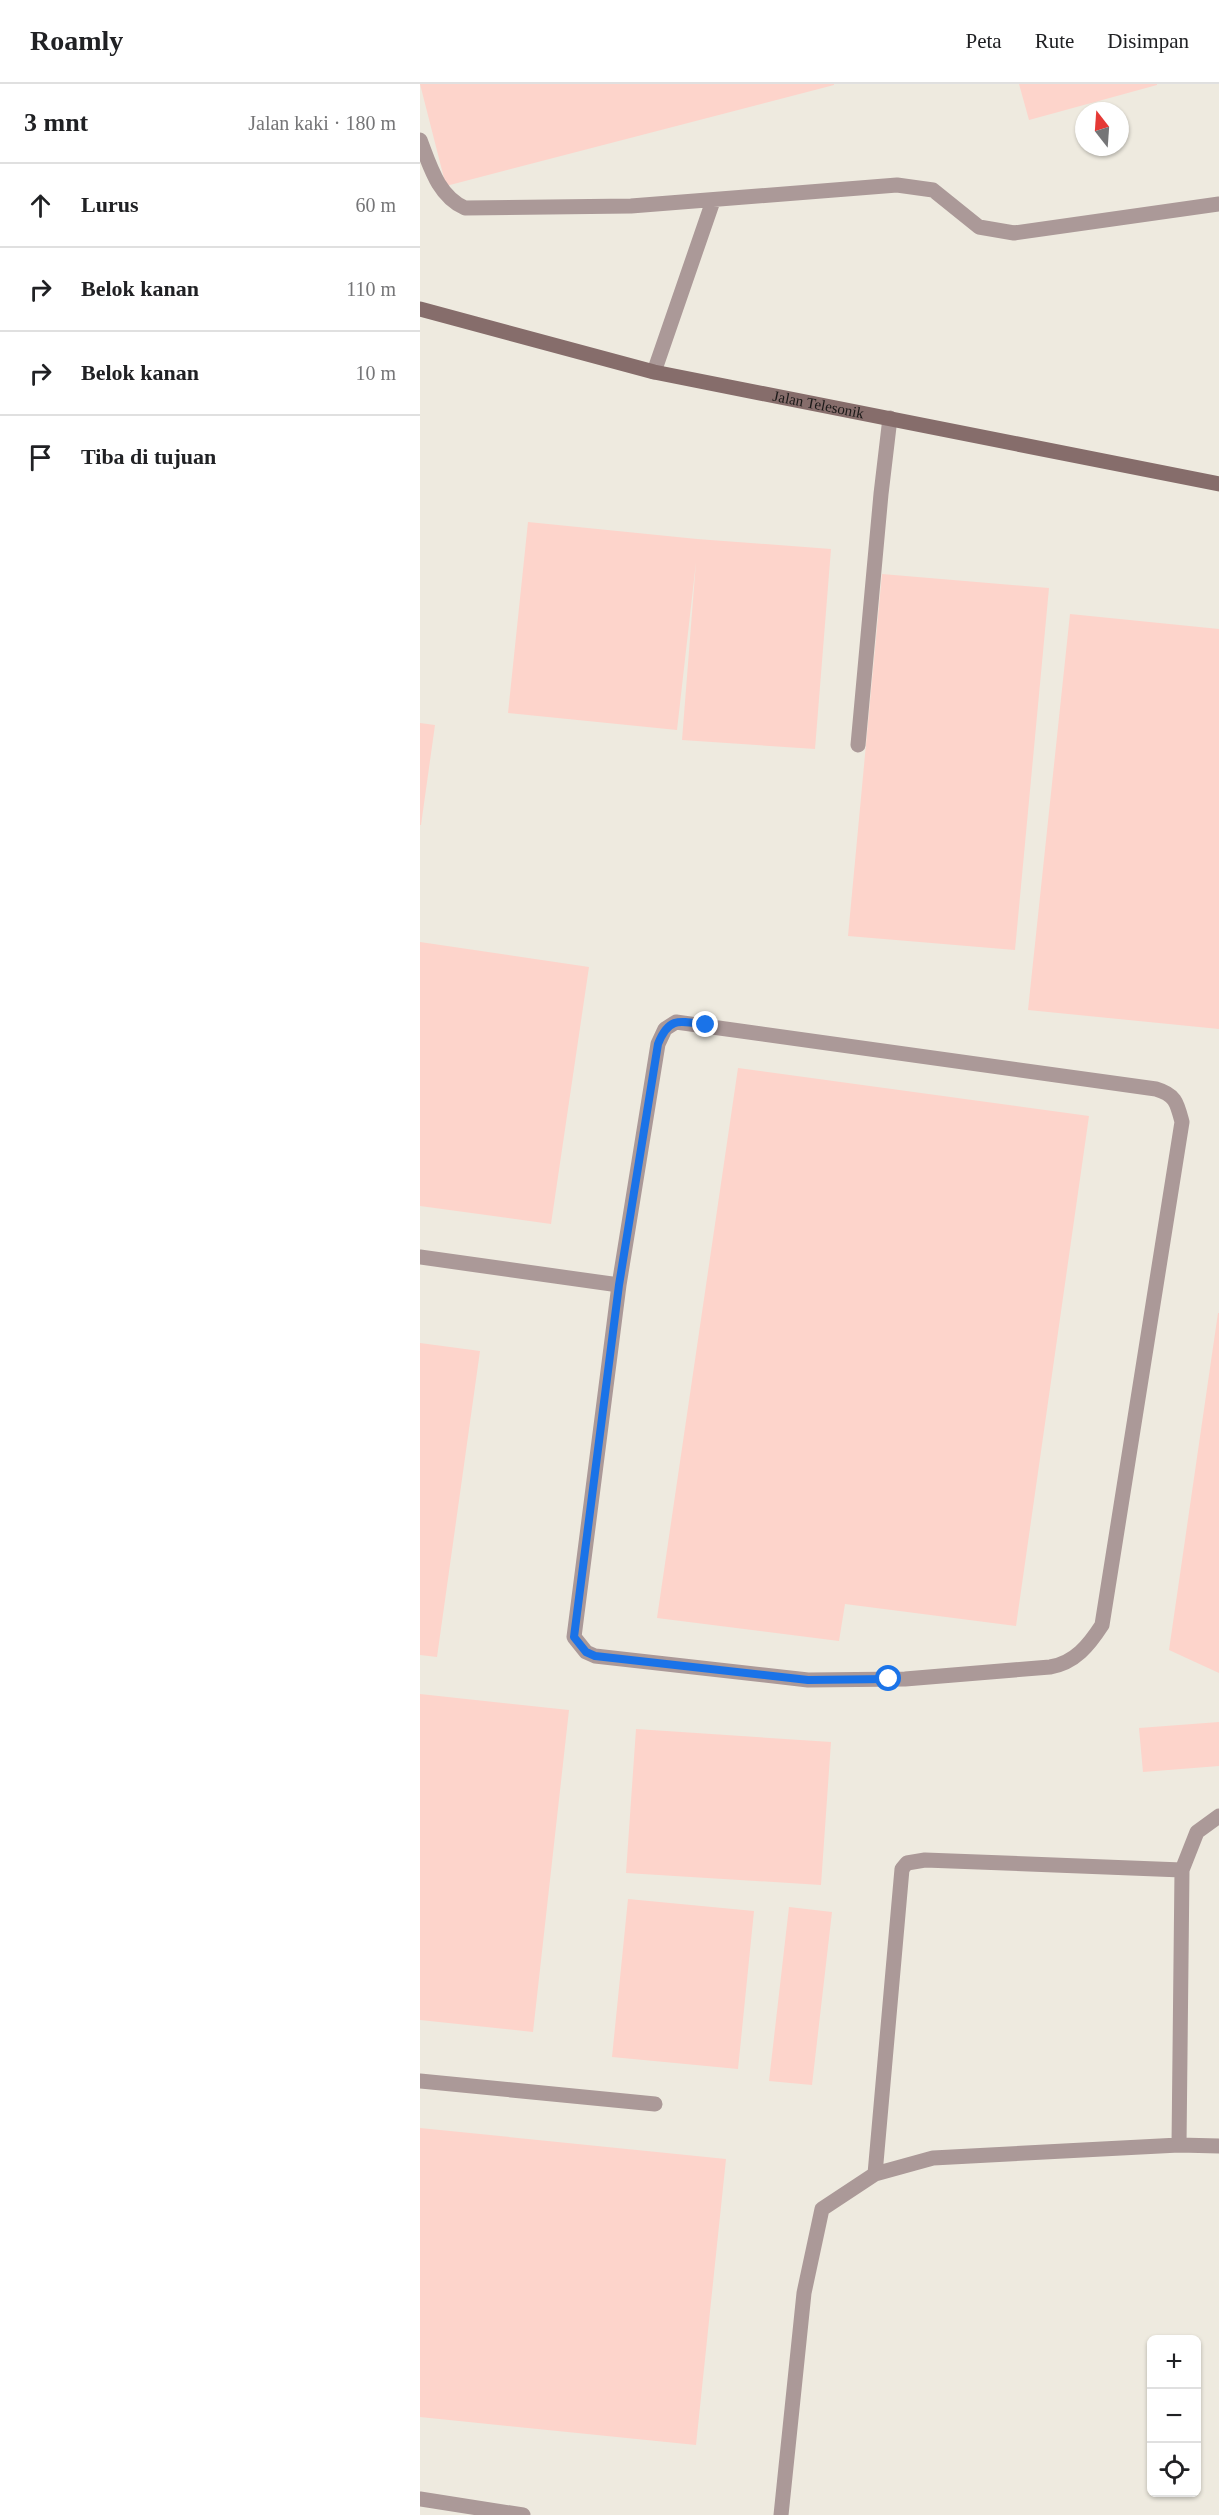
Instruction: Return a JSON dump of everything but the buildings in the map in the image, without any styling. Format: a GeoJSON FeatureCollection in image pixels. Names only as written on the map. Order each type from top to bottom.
{"type":"FeatureCollection","features":[{"type":"Feature","properties":{"kind":"street","name":"Jalan Telesonik"},"geometry":{"type":"LineString","coordinates":[[420,309],[654,372],[1219,483]]}},
{"type":"Feature","properties":{"kind":"lane"},"geometry":{"type":"LineString","coordinates":[[420,140],[445,195],[454,203],[465,208],[620,207],[897,185],[933,190],[980,227],[1014,233],[1219,204]]}},
{"type":"Feature","properties":{"kind":"lane"},"geometry":{"type":"LineString","coordinates":[[654,372],[713,201]]}},
{"type":"Feature","properties":{"kind":"lane"},"geometry":{"type":"LineString","coordinates":[[858,745],[880,494],[890,418]]}},
{"type":"Feature","properties":{"kind":"lane"},"geometry":{"type":"LineString","coordinates":[[676,1022],[1156,1089],[1169,1093],[1178,1105],[1182,1122],[1102,1625],[1087,1648],[1063,1665],[1050,1667],[925,1678],[836,1680],[796,1678],[595,1656],[586,1652],[574,1637],[619,1285],[658,1044],[665,1029],[676,1022]]}},
{"type":"Feature","properties":{"kind":"lane"},"geometry":{"type":"LineString","coordinates":[[420,1257],[619,1285]]}},
{"type":"Feature","properties":{"kind":"lane"},"geometry":{"type":"LineString","coordinates":[[1179,2145],[1182,1870],[1197,1832],[1219,1816]]}},
{"type":"Feature","properties":{"kind":"lane"},"geometry":{"type":"LineString","coordinates":[[875,2174],[902,1869],[907,1863],[925,1860],[1182,1870]]}},
{"type":"Feature","properties":{"kind":"lane"},"geometry":{"type":"LineString","coordinates":[[420,2080],[655,2104]]}},
{"type":"Feature","properties":{"kind":"lane"},"geometry":{"type":"LineString","coordinates":[[781,2515],[804,2293],[822,2209],[875,2174],[933,2158],[1179,2145],[1219,2146]]}},
{"type":"Feature","properties":{"kind":"lane"},"geometry":{"type":"LineString","coordinates":[[420,2499],[523,2515]]}},
{"type":"Feature","properties":{"kind":"shaded area"},"geometry":{"type":"Polygon","coordinates":[[[420,84],[1219,84],[1219,2515],[420,2515],[420,84]]]}},
{"type":"Feature","properties":{"kind":"route"},"geometry":{"type":"LineString","coordinates":[[706,1025],[683,1021],[670,1024],[658,1044],[619,1285],[574,1637],[586,1652],[595,1656],[808,1680],[889,1679]]}}]}
